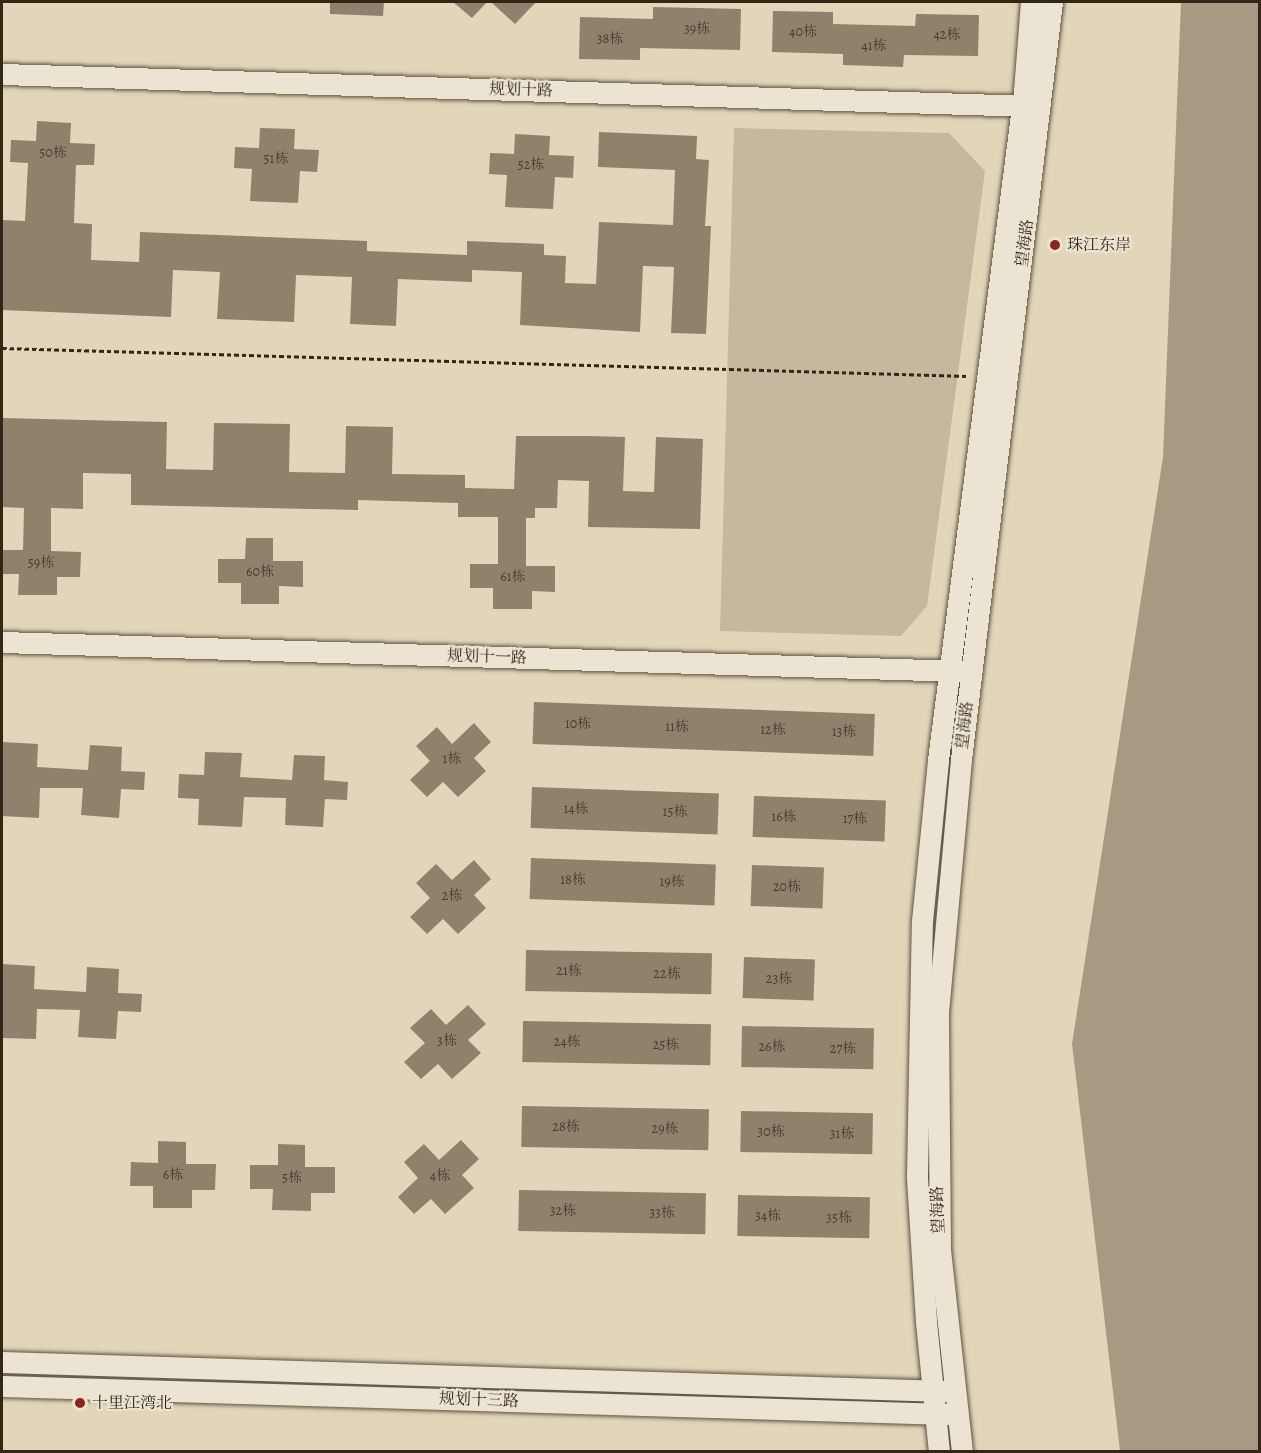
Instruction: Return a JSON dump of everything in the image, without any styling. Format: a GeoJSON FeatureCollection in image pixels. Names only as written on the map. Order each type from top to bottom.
{"type":"FeatureCollection","features":[{"type":"Feature","properties":{"kind":"street","name":"望海路"},"geometry":{"type":"LineString","coordinates":[[962,1452],[940,1250],[936,1089],[944,923],[1031,106],[1031,2]]}},
{"type":"Feature","properties":{"kind":"street","name":"望海路"},"geometry":{"type":"LineString","coordinates":[[939,1452],[921,1256],[916,1090],[922,921],[986,377],[1031,106],[1052,2]]}},
{"type":"Feature","properties":{"kind":"street","name":"规划十路"},"geometry":{"type":"LineString","coordinates":[[2,74],[1031,106]]}},
{"type":"Feature","properties":{"kind":"street","name":"规划十一路"},"geometry":{"type":"LineString","coordinates":[[2,642],[972,671]]}},
{"type":"Feature","properties":{"kind":"street","name":"规划十三路"},"geometry":{"type":"LineString","coordinates":[[2,1362],[954,1391]]}},
{"type":"Feature","properties":{"kind":"street","name":"规划十三路"},"geometry":{"type":"LineString","coordinates":[[2,1386],[957,1414]]}},
{"type":"Feature","properties":{"kind":"path"},"geometry":{"type":"LineString","coordinates":[[2,348],[986,377]]}},
{"type":"Feature","properties":{"kind":"shaded area"},"geometry":{"type":"Polygon","coordinates":[[[1181,2],[1259,2],[1259,1451],[1120,1451],[1072,1044],[1163,457],[1181,2]]]}},
{"type":"Feature","properties":{"kind":"shaded area"},"geometry":{"type":"Polygon","coordinates":[[[734,128],[949,133],[985,171],[927,606],[901,636],[720,631],[734,128]]]}},
{"type":"Feature","properties":{"kind":"building"},"geometry":{"type":"Polygon","coordinates":[[[330,2],[384,2],[383,16],[330,14],[330,2]]]}},
{"type":"Feature","properties":{"kind":"building"},"geometry":{"type":"Polygon","coordinates":[[[453,2],[487,2],[472,18],[453,2]]]}},
{"type":"Feature","properties":{"kind":"building"},"geometry":{"type":"Polygon","coordinates":[[[491,2],[536,2],[515,24],[491,2]]]}},
{"type":"Feature","properties":{"kind":"building"},"geometry":{"type":"Polygon","coordinates":[[[653,7],[741,9],[740,50],[640,48],[640,60],[579,59],[580,17],[653,19],[653,7]]]}},
{"type":"Feature","properties":{"kind":"building"},"geometry":{"type":"Polygon","coordinates":[[[773,11],[833,12],[833,24],[915,26],[916,14],[979,15],[978,56],[904,55],[903,67],[843,65],[843,54],[772,52],[773,11]]]}},
{"type":"Feature","properties":{"kind":"building"},"geometry":{"type":"Polygon","coordinates":[[[37,121],[71,123],[70,143],[95,144],[94,165],[76,165],[74,223],[92,224],[91,260],[139,262],[140,232],[367,241],[367,251],[467,255],[467,241],[544,244],[544,255],[566,256],[565,283],[596,284],[599,222],[673,225],[675,170],[598,167],[599,132],[697,136],[696,159],[709,160],[705,226],[711,226],[706,334],[671,333],[674,267],[643,266],[640,332],[520,325],[522,272],[472,270],[472,282],[398,279],[396,326],[350,324],[352,277],[296,275],[294,322],[217,319],[220,272],[173,270],[171,317],[2,310],[2,220],[25,221],[28,163],[10,162],[11,140],[36,141],[37,121]]]}},
{"type":"Feature","properties":{"kind":"building"},"geometry":{"type":"Polygon","coordinates":[[[260,128],[295,129],[294,149],[319,150],[317,172],[300,171],[298,203],[250,201],[252,169],[234,168],[235,147],[259,148],[260,128]]]}},
{"type":"Feature","properties":{"kind":"building"},"geometry":{"type":"Polygon","coordinates":[[[515,134],[550,136],[549,155],[574,156],[573,178],[555,177],[553,209],[505,207],[507,175],[489,174],[490,153],[514,154],[515,134]]]}},
{"type":"Feature","properties":{"kind":"building"},"geometry":{"type":"Polygon","coordinates":[[[2,418],[167,422],[166,469],[213,470],[214,423],[290,424],[289,472],[345,473],[346,426],[393,427],[392,474],[465,475],[465,488],[514,489],[516,436],[590,436],[625,437],[623,491],[654,492],[656,437],[703,439],[700,529],[588,527],[589,481],[558,480],[557,508],[535,508],[535,518],[526,518],[526,566],[555,566],[555,592],[532,591],[532,609],[493,609],[493,588],[470,588],[470,564],[498,564],[498,517],[458,517],[458,503],[358,500],[358,510],[131,505],[131,474],[83,473],[83,509],[51,508],[51,551],[81,552],[80,577],[57,577],[57,595],[18,595],[19,574],[2,574],[2,550],[23,550],[24,508],[2,507],[2,418]]]}},
{"type":"Feature","properties":{"kind":"building"},"geometry":{"type":"Polygon","coordinates":[[[246,538],[273,538],[273,561],[303,561],[303,587],[279,586],[279,604],[241,604],[241,583],[218,583],[218,559],[245,559],[246,538]]]}},
{"type":"Feature","properties":{"kind":"building"},"geometry":{"type":"Polygon","coordinates":[[[534,702],[875,714],[873,756],[533,744],[534,702]]]}},
{"type":"Feature","properties":{"kind":"building"},"geometry":{"type":"Polygon","coordinates":[[[474,723],[491,742],[474,758],[486,771],[458,797],[443,782],[427,797],[410,780],[430,761],[416,746],[437,727],[452,744],[474,723]]]}},
{"type":"Feature","properties":{"kind":"building"},"geometry":{"type":"Polygon","coordinates":[[[2,742],[38,744],[37,767],[88,770],[90,745],[122,747],[121,771],[145,772],[144,790],[121,789],[119,818],[81,815],[83,788],[40,788],[39,818],[2,816],[2,742]]]}},
{"type":"Feature","properties":{"kind":"building"},"geometry":{"type":"Polygon","coordinates":[[[205,752],[242,753],[240,777],[292,780],[294,755],[325,756],[324,780],[348,782],[347,800],[325,799],[323,827],[285,825],[286,798],[244,797],[242,827],[198,825],[199,799],[178,798],[179,774],[204,775],[205,752]]]}},
{"type":"Feature","properties":{"kind":"building"},"geometry":{"type":"Polygon","coordinates":[[[532,787],[719,794],[717,835],[531,828],[532,787]]]}},
{"type":"Feature","properties":{"kind":"building"},"geometry":{"type":"Polygon","coordinates":[[[754,796],[886,801],[884,842],[753,837],[754,796]]]}},
{"type":"Feature","properties":{"kind":"building"},"geometry":{"type":"Polygon","coordinates":[[[531,858],[716,864],[714,905],[530,899],[531,858]]]}},
{"type":"Feature","properties":{"kind":"building"},"geometry":{"type":"Polygon","coordinates":[[[474,860],[491,879],[474,895],[486,908],[458,934],[443,919],[427,934],[410,917],[430,898],[416,883],[436,864],[452,880],[474,860]]]}},
{"type":"Feature","properties":{"kind":"building"},"geometry":{"type":"Polygon","coordinates":[[[752,865],[824,868],[823,908],[751,906],[752,865]]]}},
{"type":"Feature","properties":{"kind":"building"},"geometry":{"type":"Polygon","coordinates":[[[526,950],[712,953],[711,994],[525,991],[526,950]]]}},
{"type":"Feature","properties":{"kind":"building"},"geometry":{"type":"Polygon","coordinates":[[[744,957],[815,959],[814,1000],[743,998],[744,957]]]}},
{"type":"Feature","properties":{"kind":"building"},"geometry":{"type":"Polygon","coordinates":[[[2,964],[35,966],[34,989],[86,992],[87,967],[119,969],[118,993],[142,994],[141,1012],[118,1011],[116,1039],[78,1037],[80,1010],[37,1009],[36,1039],[2,1038],[2,964]]]}},
{"type":"Feature","properties":{"kind":"building"},"geometry":{"type":"Polygon","coordinates":[[[468,1005],[486,1024],[468,1040],[481,1053],[452,1079],[438,1064],[421,1079],[404,1062],[425,1043],[410,1028],[431,1009],[446,1025],[468,1005]]]}},
{"type":"Feature","properties":{"kind":"building"},"geometry":{"type":"Polygon","coordinates":[[[523,1021],[711,1024],[710,1065],[522,1062],[523,1021]]]}},
{"type":"Feature","properties":{"kind":"building"},"geometry":{"type":"Polygon","coordinates":[[[742,1026],[874,1028],[873,1069],[741,1067],[742,1026]]]}},
{"type":"Feature","properties":{"kind":"building"},"geometry":{"type":"Polygon","coordinates":[[[522,1106],[709,1109],[708,1150],[521,1147],[522,1106]]]}},
{"type":"Feature","properties":{"kind":"building"},"geometry":{"type":"Polygon","coordinates":[[[741,1111],[873,1113],[872,1154],[740,1152],[741,1111]]]}},
{"type":"Feature","properties":{"kind":"building"},"geometry":{"type":"Polygon","coordinates":[[[461,1140],[479,1159],[462,1175],[474,1188],[445,1214],[431,1199],[414,1214],[398,1197],[418,1178],[404,1162],[424,1144],[439,1160],[461,1140]]]}},
{"type":"Feature","properties":{"kind":"building"},"geometry":{"type":"Polygon","coordinates":[[[158,1141],[186,1142],[186,1164],[216,1164],[215,1190],[192,1190],[192,1208],[153,1208],[153,1186],[130,1186],[131,1162],[158,1163],[158,1141]]]}},
{"type":"Feature","properties":{"kind":"building"},"geometry":{"type":"Polygon","coordinates":[[[278,1144],[305,1145],[305,1167],[335,1167],[335,1193],[311,1193],[311,1211],[272,1210],[273,1189],[250,1189],[250,1165],[278,1165],[278,1144]]]}},
{"type":"Feature","properties":{"kind":"building"},"geometry":{"type":"Polygon","coordinates":[[[519,1190],[706,1193],[705,1234],[518,1231],[519,1190]]]}},
{"type":"Feature","properties":{"kind":"building"},"geometry":{"type":"Polygon","coordinates":[[[738,1195],[870,1197],[869,1238],[737,1236],[738,1195]]]}},
{"type":"Feature","properties":{"kind":"place","name":"珠江东岸"},"geometry":{"type":"Point","coordinates":[1055,245]}},
{"type":"Feature","properties":{"kind":"place","name":"十里江湾北"},"geometry":{"type":"Point","coordinates":[80,1403]}}]}
